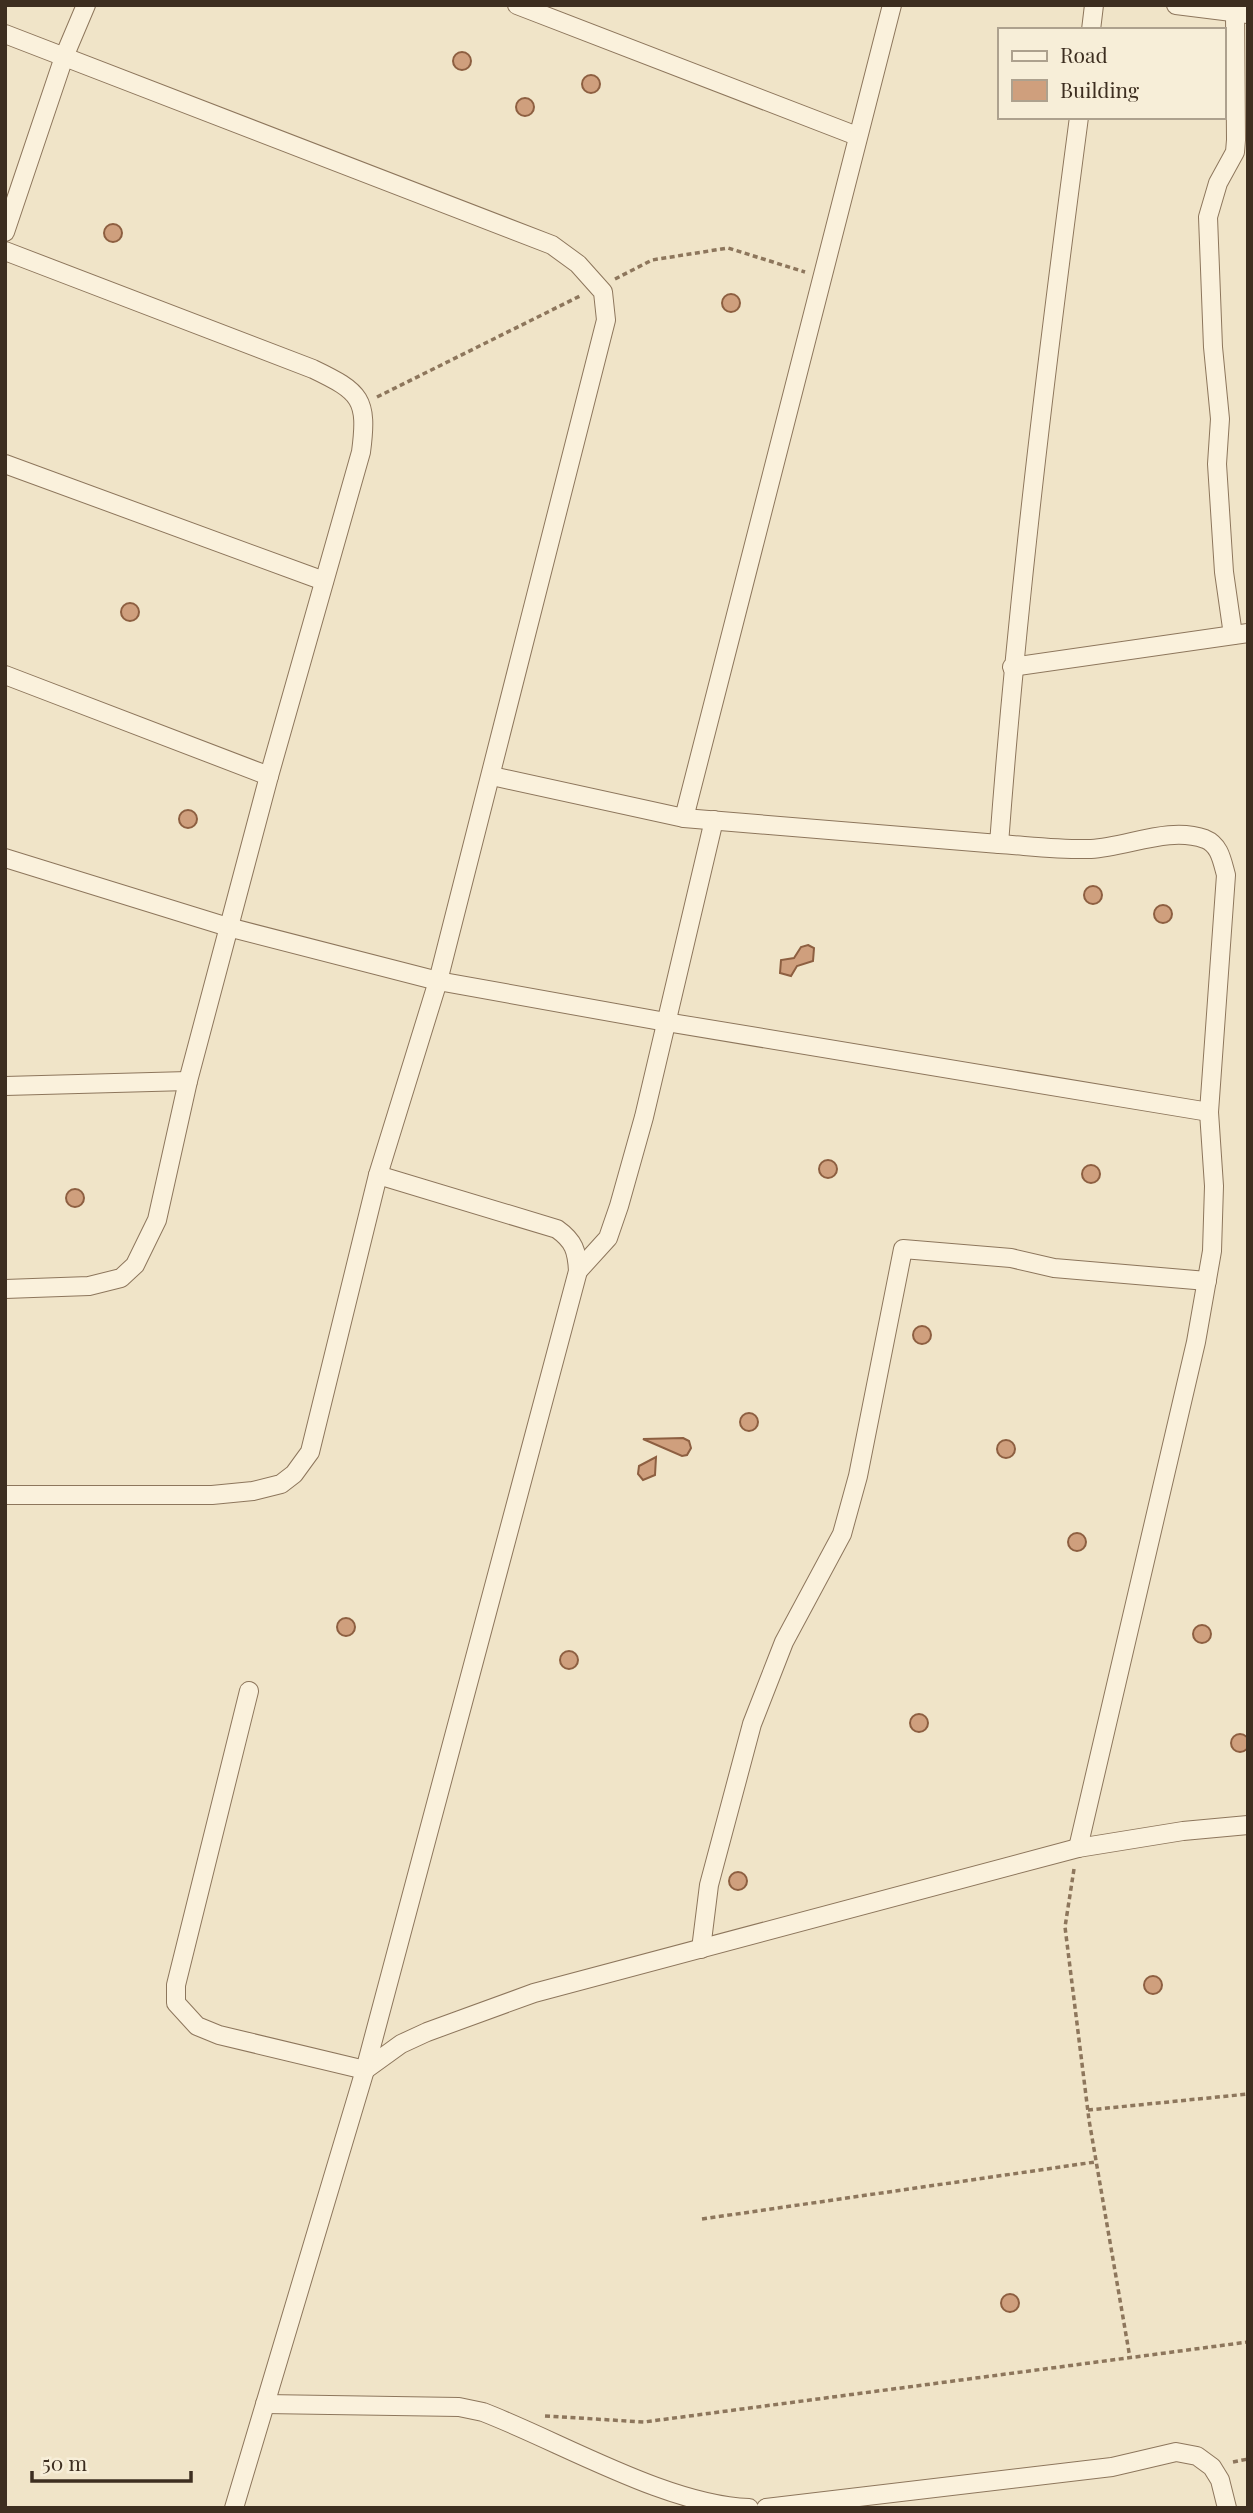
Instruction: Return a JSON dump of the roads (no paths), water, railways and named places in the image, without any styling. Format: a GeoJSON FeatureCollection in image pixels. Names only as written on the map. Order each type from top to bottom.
{"type":"FeatureCollection","features":[{"type":"Feature","properties":{"kind":"street"},"geometry":{"type":"LineString","coordinates":[[5,232],[64,57],[86,5]]}},
{"type":"Feature","properties":{"kind":"street"},"geometry":{"type":"LineString","coordinates":[[517,5],[857,136]]}},
{"type":"Feature","properties":{"kind":"street"},"geometry":{"type":"LineString","coordinates":[[684,818],[892,5]]}},
{"type":"Feature","properties":{"kind":"street"},"geometry":{"type":"LineString","coordinates":[[1091,28],[1094,5]]}},
{"type":"Feature","properties":{"kind":"street"},"geometry":{"type":"LineString","coordinates":[[1012,667],[1240,634],[1221,531],[1217,464],[1220,419],[1213,347],[1209,217],[1218,183],[1235,152],[1241,13],[1176,5]]}},
{"type":"Feature","properties":{"kind":"street"},"geometry":{"type":"LineString","coordinates":[[5,34],[552,245],[579,264],[603,292],[606,320],[492,776],[438,981],[378,1175],[310,1452],[294,1474],[281,1484],[253,1492],[212,1495],[5,1495]]}},
{"type":"Feature","properties":{"kind":"street"},"geometry":{"type":"LineString","coordinates":[[999,844],[1012,667],[1036,440],[1079,119]]}},
{"type":"Feature","properties":{"kind":"street"},"geometry":{"type":"LineString","coordinates":[[5,251],[313,369],[356,395],[364,416],[361,452],[269,776],[188,1081],[157,1220],[130,1272],[114,1281],[89,1286],[5,1289]]}},
{"type":"Feature","properties":{"kind":"street"},"geometry":{"type":"LineString","coordinates":[[5,464],[324,581]]}},
{"type":"Feature","properties":{"kind":"street"},"geometry":{"type":"LineString","coordinates":[[5,675],[269,776]]}},
{"type":"Feature","properties":{"kind":"street"},"geometry":{"type":"LineString","coordinates":[[492,776],[684,818],[1090,849],[1158,836],[1205,839],[1215,846],[1226,875],[1209,1112],[1214,1186],[1212,1251],[1172,1450],[1078,1848]]}},
{"type":"Feature","properties":{"kind":"street"},"geometry":{"type":"LineString","coordinates":[[578,1271],[608,1238],[644,1117],[714,820]]}},
{"type":"Feature","properties":{"kind":"street"},"geometry":{"type":"LineString","coordinates":[[5,858],[229,927],[438,981],[666,1022],[1209,1112]]}},
{"type":"Feature","properties":{"kind":"street"},"geometry":{"type":"LineString","coordinates":[[5,1086],[188,1081]]}},
{"type":"Feature","properties":{"kind":"street"},"geometry":{"type":"LineString","coordinates":[[234,2508],[365,2070],[578,1271],[575,1247],[557,1229],[378,1175]]}},
{"type":"Feature","properties":{"kind":"street"},"geometry":{"type":"LineString","coordinates":[[701,1949],[709,1885],[752,1724],[784,1642],[842,1534],[858,1476],[903,1249],[1012,1258],[1054,1268],[1207,1281]]}},
{"type":"Feature","properties":{"kind":"street"},"geometry":{"type":"LineString","coordinates":[[249,1691],[176,1985],[176,2003],[190,2022],[219,2035],[365,2070],[401,2044],[468,2015],[534,1993],[1078,1848],[1183,1831],[1248,1825]]}},
{"type":"Feature","properties":{"kind":"street"},"geometry":{"type":"LineString","coordinates":[[265,2404],[459,2407],[483,2412],[641,2480],[710,2503],[749,2508]]}},
{"type":"Feature","properties":{"kind":"street"},"geometry":{"type":"LineString","coordinates":[[766,2508],[1112,2467],[1176,2452],[1197,2456],[1212,2467],[1220,2480],[1227,2508]]}}]}
